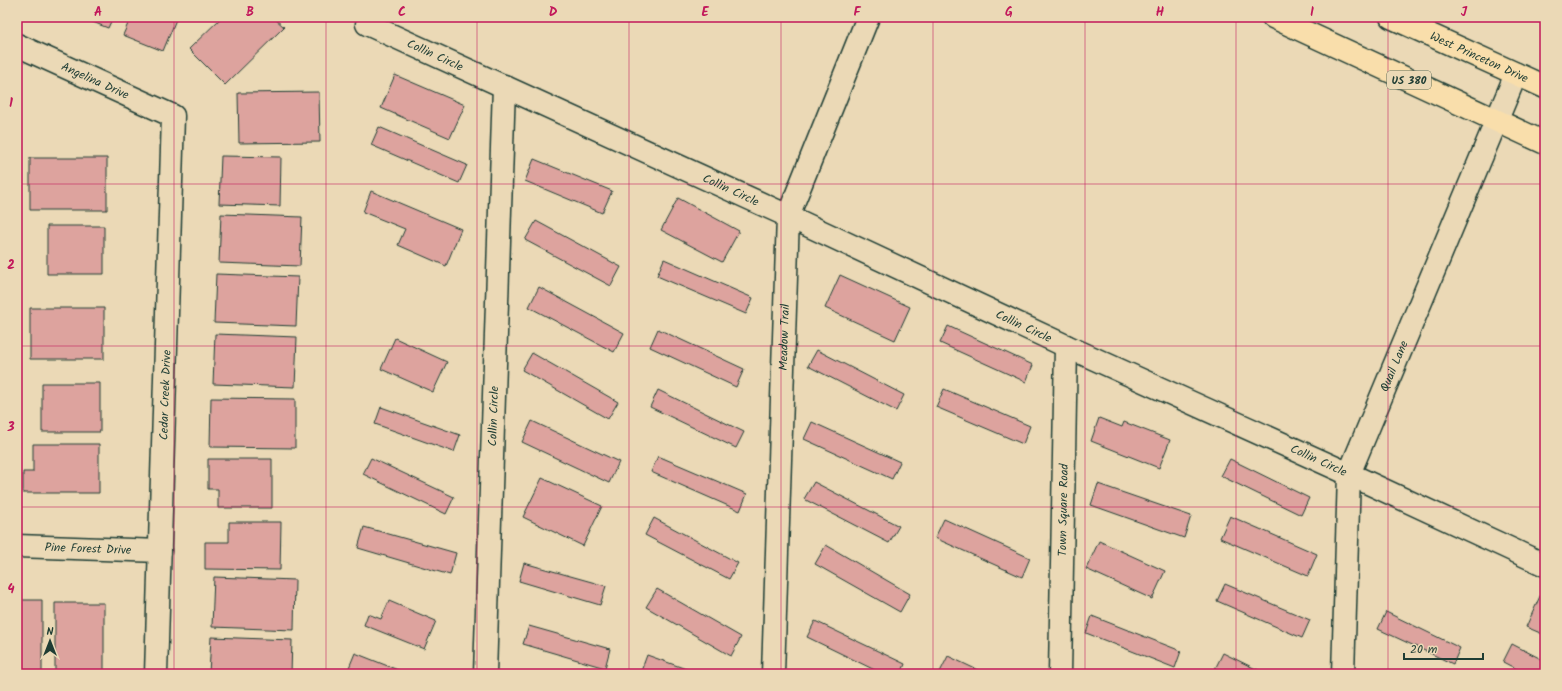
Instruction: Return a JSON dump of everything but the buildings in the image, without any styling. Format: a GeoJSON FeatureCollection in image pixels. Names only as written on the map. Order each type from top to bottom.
{"type":"FeatureCollection","features":[{"type":"Feature","properties":{"kind":"highway","name":"US 380"},"geometry":{"type":"LineString","coordinates":[[1273,17],[1545,143]]}},
{"type":"Feature","properties":{"kind":"highway","name":"West Princeton Drive"},"geometry":{"type":"LineString","coordinates":[[1391,17],[1545,87]]}},
{"type":"Feature","properties":{"kind":"street","name":"Meadow Trail"},"geometry":{"type":"LineString","coordinates":[[773,674],[788,216],[868,17]]}},
{"type":"Feature","properties":{"kind":"street","name":"Collin Circle"},"geometry":{"type":"LineString","coordinates":[[367,24],[788,216],[1066,346],[1349,474],[1545,565]]}},
{"type":"Feature","properties":{"kind":"street","name":"Angelina Drive"},"geometry":{"type":"LineString","coordinates":[[17,45],[173,116]]}},
{"type":"Feature","properties":{"kind":"street","name":"Quail Lane"},"geometry":{"type":"LineString","coordinates":[[1343,674],[1349,474],[1516,74]]}},
{"type":"Feature","properties":{"kind":"street","name":"Collin Circle"},"geometry":{"type":"LineString","coordinates":[[485,674],[504,86]]}},
{"type":"Feature","properties":{"kind":"street","name":"Cedar Creek Drive"},"geometry":{"type":"LineString","coordinates":[[156,674],[173,116]]}},
{"type":"Feature","properties":{"kind":"street","name":"Town Square Road"},"geometry":{"type":"LineString","coordinates":[[1060,674],[1066,346]]}},
{"type":"Feature","properties":{"kind":"street","name":"Pine Forest Drive"},"geometry":{"type":"LineString","coordinates":[[17,546],[160,551]]}}]}
